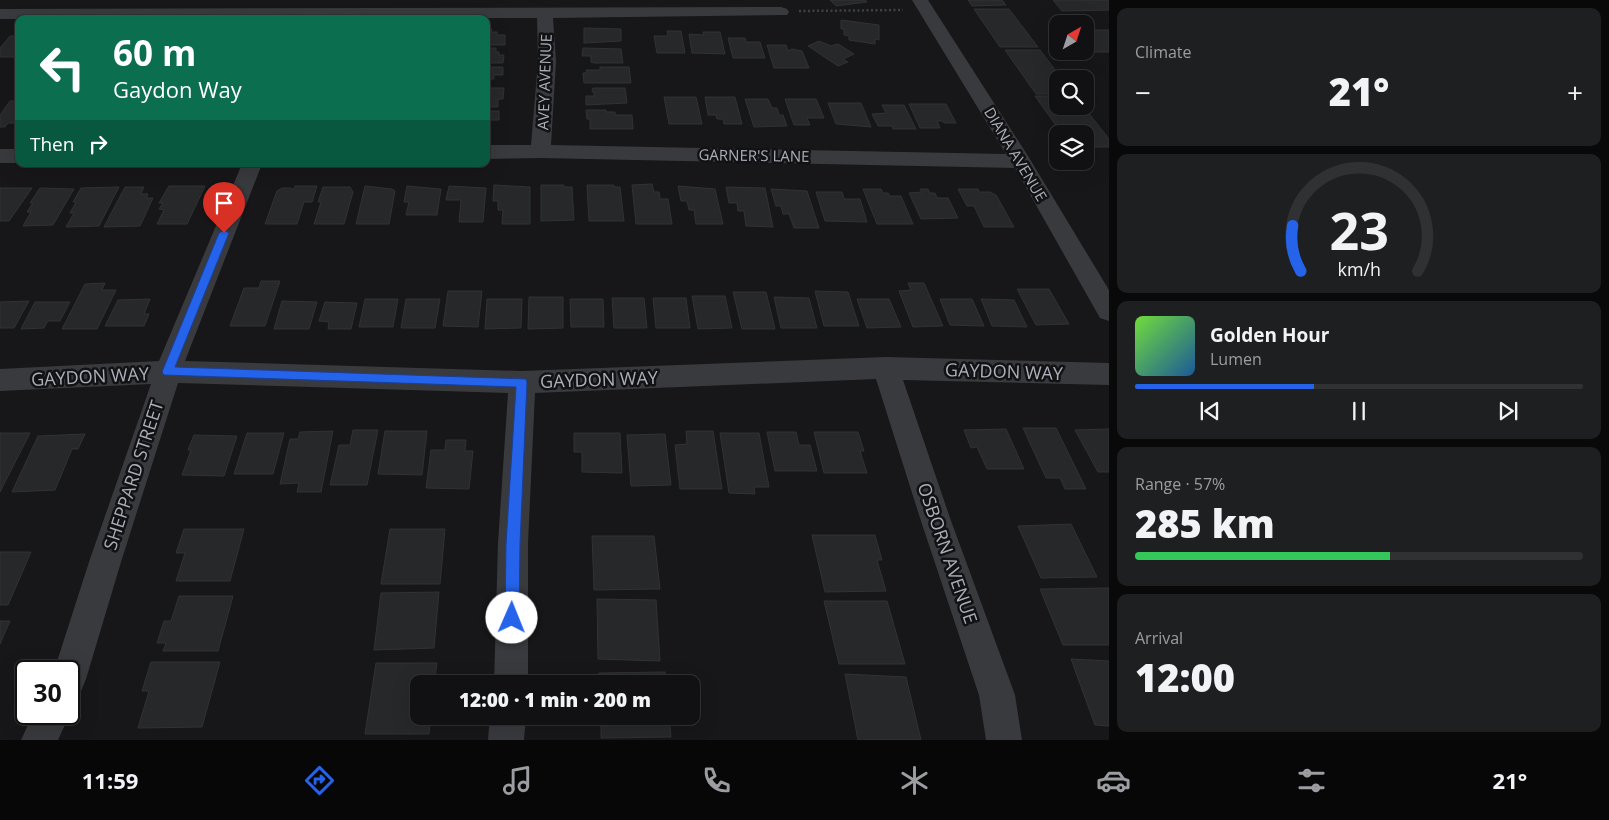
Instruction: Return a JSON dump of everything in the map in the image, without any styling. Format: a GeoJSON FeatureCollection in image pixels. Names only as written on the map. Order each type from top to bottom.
{"type":"FeatureCollection","features":[{"type":"Feature","properties":{"kind":"street","name":"DIANA AVENUE"},"geometry":{"type":"LineString","coordinates":[[923,5],[1021,161],[1109,311]]}},
{"type":"Feature","properties":{"kind":"street"},"geometry":{"type":"LineString","coordinates":[[0,14],[781,12]]}},
{"type":"Feature","properties":{"kind":"street","name":"AVEY AVENUE"},"geometry":{"type":"LineString","coordinates":[[541,151],[547,61],[545,13]]}},
{"type":"Feature","properties":{"kind":"street","name":"GARNER'S LANE"},"geometry":{"type":"LineString","coordinates":[[490,152],[541,151],[1021,161]]}},
{"type":"Feature","properties":{"kind":"street"},"geometry":{"type":"LineString","coordinates":[[0,156],[15,156]]}},
{"type":"Feature","properties":{"kind":"street","name":"SHEPPARD STREET"},"geometry":{"type":"LineString","coordinates":[[75,660],[104,562],[168,372],[251,167]]}},
{"type":"Feature","properties":{"kind":"street","name":"GAYDON WAY"},"geometry":{"type":"LineString","coordinates":[[0,380],[168,372],[522,382],[886,368],[1109,374]]}},
{"type":"Feature","properties":{"kind":"street","name":"OSBORN AVENUE"},"geometry":{"type":"LineString","coordinates":[[886,368],[935,518],[997,695],[1004,740]]}},
{"type":"Feature","properties":{"kind":"street"},"geometry":{"type":"LineString","coordinates":[[511,675],[513,544],[522,382]]}},
{"type":"Feature","properties":{"kind":"street"},"geometry":{"type":"LineString","coordinates":[[39,740],[46,725]]}},
{"type":"Feature","properties":{"kind":"street"},"geometry":{"type":"LineString","coordinates":[[506,740],[507,725]]}},
{"type":"Feature","properties":{"kind":"path"},"geometry":{"type":"LineString","coordinates":[[781,12],[923,5]]}},
{"type":"Feature","properties":{"kind":"building"},"geometry":{"type":"Polygon","coordinates":[[[830,0],[865,0],[867,2],[836,6],[830,0]]]}},
{"type":"Feature","properties":{"kind":"building"},"geometry":{"type":"Polygon","coordinates":[[[968,0],[1002,0],[1006,5],[972,6],[968,0]]]}},
{"type":"Feature","properties":{"kind":"building"},"geometry":{"type":"Polygon","coordinates":[[[1053,0],[1109,0],[1109,10],[1062,11],[1053,0]]]}},
{"type":"Feature","properties":{"kind":"building"},"geometry":{"type":"Polygon","coordinates":[[[974,9],[1009,9],[1038,47],[1000,47],[974,9]]]}},
{"type":"Feature","properties":{"kind":"building"},"geometry":{"type":"Polygon","coordinates":[[[841,20],[879,25],[879,40],[875,39],[875,44],[849,40],[849,36],[844,35],[844,29],[841,29],[841,20]]]}},
{"type":"Feature","properties":{"kind":"building"},"geometry":{"type":"Polygon","coordinates":[[[584,28],[621,29],[621,41],[584,43],[584,28]]]}},
{"type":"Feature","properties":{"kind":"building"},"geometry":{"type":"Polygon","coordinates":[[[490,29],[492,29],[491,32],[497,32],[497,35],[505,35],[505,45],[490,45],[490,29]]]}},
{"type":"Feature","properties":{"kind":"building"},"geometry":{"type":"Polygon","coordinates":[[[1094,30],[1109,30],[1109,52],[1094,52],[1094,30]]]}},
{"type":"Feature","properties":{"kind":"building"},"geometry":{"type":"Polygon","coordinates":[[[667,31],[681,31],[685,53],[657,53],[654,36],[668,36],[667,31]]]}},
{"type":"Feature","properties":{"kind":"building"},"geometry":{"type":"Polygon","coordinates":[[[703,32],[720,32],[725,54],[692,53],[689,34],[704,35],[703,32]]]}},
{"type":"Feature","properties":{"kind":"building"},"geometry":{"type":"Polygon","coordinates":[[[10,36],[15,36],[15,57],[0,57],[0,48],[10,36]]]}},
{"type":"Feature","properties":{"kind":"building"},"geometry":{"type":"Polygon","coordinates":[[[728,38],[745,38],[746,42],[760,42],[765,58],[733,58],[728,38]]]}},
{"type":"Feature","properties":{"kind":"building"},"geometry":{"type":"Polygon","coordinates":[[[819,41],[831,46],[838,44],[854,54],[843,59],[848,62],[838,66],[808,46],[819,41]]]}},
{"type":"Feature","properties":{"kind":"building"},"geometry":{"type":"Polygon","coordinates":[[[767,45],[786,45],[788,51],[792,49],[802,51],[809,68],[774,68],[767,45]]]}},
{"type":"Feature","properties":{"kind":"building"},"geometry":{"type":"Polygon","coordinates":[[[490,48],[496,48],[496,52],[499,52],[499,55],[504,55],[503,63],[490,63],[490,48]]]}},
{"type":"Feature","properties":{"kind":"building"},"geometry":{"type":"Polygon","coordinates":[[[583,48],[621,49],[623,63],[591,62],[591,56],[582,56],[583,48]]]}},
{"type":"Feature","properties":{"kind":"building"},"geometry":{"type":"Polygon","coordinates":[[[1005,50],[1040,50],[1055,70],[1049,70],[1049,94],[1036,94],[1005,50]]]}},
{"type":"Feature","properties":{"kind":"building"},"geometry":{"type":"Polygon","coordinates":[[[490,67],[503,67],[503,75],[494,75],[494,79],[490,79],[490,67]]]}},
{"type":"Feature","properties":{"kind":"building"},"geometry":{"type":"Polygon","coordinates":[[[600,67],[629,67],[631,83],[584,83],[583,73],[587,73],[586,70],[600,70],[600,67]]]}},
{"type":"Feature","properties":{"kind":"building"},"geometry":{"type":"Polygon","coordinates":[[[490,88],[504,88],[503,99],[498,99],[498,107],[490,107],[490,88]]]}},
{"type":"Feature","properties":{"kind":"building"},"geometry":{"type":"Polygon","coordinates":[[[593,88],[625,88],[627,103],[586,105],[586,96],[595,96],[593,88]]]}},
{"type":"Feature","properties":{"kind":"building"},"geometry":{"type":"Polygon","coordinates":[[[1035,96],[1049,96],[1049,115],[1090,115],[1109,139],[1109,147],[1094,147],[1094,125],[1056,125],[1035,96]]]}},
{"type":"Feature","properties":{"kind":"building"},"geometry":{"type":"Polygon","coordinates":[[[664,97],[696,97],[702,124],[669,124],[664,97]]]}},
{"type":"Feature","properties":{"kind":"building"},"geometry":{"type":"Polygon","coordinates":[[[705,97],[735,97],[742,124],[724,124],[723,119],[717,119],[716,115],[708,115],[705,97]]]}},
{"type":"Feature","properties":{"kind":"building"},"geometry":{"type":"Polygon","coordinates":[[[745,99],[768,99],[772,108],[777,108],[779,115],[783,115],[787,126],[754,127],[745,99]]]}},
{"type":"Feature","properties":{"kind":"building"},"geometry":{"type":"Polygon","coordinates":[[[785,99],[816,99],[824,118],[807,118],[810,125],[794,125],[785,99]]]}},
{"type":"Feature","properties":{"kind":"building"},"geometry":{"type":"Polygon","coordinates":[[[10,101],[15,101],[15,123],[8,123],[5,127],[0,127],[0,115],[10,101]]]}},
{"type":"Feature","properties":{"kind":"building"},"geometry":{"type":"Polygon","coordinates":[[[828,103],[861,103],[871,127],[836,124],[828,103]]]}},
{"type":"Feature","properties":{"kind":"building"},"geometry":{"type":"Polygon","coordinates":[[[909,104],[946,104],[956,123],[937,121],[940,128],[920,128],[909,104]]]}},
{"type":"Feature","properties":{"kind":"building"},"geometry":{"type":"Polygon","coordinates":[[[882,105],[904,105],[916,129],[893,129],[892,126],[878,126],[872,114],[886,113],[882,105]]]}},
{"type":"Feature","properties":{"kind":"building"},"geometry":{"type":"Polygon","coordinates":[[[586,110],[606,110],[606,112],[615,112],[615,115],[632,115],[633,129],[590,129],[590,119],[587,119],[586,110]]]}},
{"type":"Feature","properties":{"kind":"building"},"geometry":{"type":"Polygon","coordinates":[[[490,111],[499,111],[499,120],[490,120],[490,111]]]}},
{"type":"Feature","properties":{"kind":"building"},"geometry":{"type":"Polygon","coordinates":[[[652,184],[654,192],[659,192],[660,199],[668,199],[672,224],[636,224],[632,185],[652,184]]]}},
{"type":"Feature","properties":{"kind":"building"},"geometry":{"type":"Polygon","coordinates":[[[494,185],[530,187],[530,224],[502,224],[503,210],[498,210],[498,201],[493,201],[494,185]]]}},
{"type":"Feature","properties":{"kind":"building"},"geometry":{"type":"Polygon","coordinates":[[[541,185],[572,187],[574,220],[541,221],[541,185]]]}},
{"type":"Feature","properties":{"kind":"building"},"geometry":{"type":"Polygon","coordinates":[[[587,185],[614,185],[614,187],[620,187],[624,221],[589,221],[587,185]]]}},
{"type":"Feature","properties":{"kind":"building"},"geometry":{"type":"Polygon","coordinates":[[[169,186],[205,186],[187,224],[157,224],[164,210],[159,209],[163,203],[159,203],[169,186]]]}},
{"type":"Feature","properties":{"kind":"building"},"geometry":{"type":"Polygon","coordinates":[[[295,186],[317,186],[312,202],[304,202],[297,224],[265,224],[277,191],[282,188],[291,188],[293,190],[295,186]]]}},
{"type":"Feature","properties":{"kind":"building"},"geometry":{"type":"Polygon","coordinates":[[[365,186],[395,191],[389,224],[356,224],[365,186]]]}},
{"type":"Feature","properties":{"kind":"building"},"geometry":{"type":"Polygon","coordinates":[[[407,186],[441,189],[437,215],[406,215],[409,202],[404,202],[407,186]]]}},
{"type":"Feature","properties":{"kind":"building"},"geometry":{"type":"Polygon","coordinates":[[[449,186],[486,188],[483,222],[459,222],[461,200],[446,200],[449,186]]]}},
{"type":"Feature","properties":{"kind":"building"},"geometry":{"type":"Polygon","coordinates":[[[678,186],[715,189],[723,224],[696,224],[694,210],[689,210],[687,201],[681,201],[678,186]]]}},
{"type":"Feature","properties":{"kind":"building"},"geometry":{"type":"Polygon","coordinates":[[[119,187],[99,226],[66,227],[74,213],[70,213],[76,202],[73,202],[81,188],[119,187]]]}},
{"type":"Feature","properties":{"kind":"building"},"geometry":{"type":"Polygon","coordinates":[[[125,187],[144,187],[141,194],[148,194],[146,198],[153,198],[140,226],[104,227],[125,187]]]}},
{"type":"Feature","properties":{"kind":"building"},"geometry":{"type":"Polygon","coordinates":[[[323,187],[350,187],[353,192],[344,224],[314,224],[321,202],[318,202],[323,187]]]}},
{"type":"Feature","properties":{"kind":"building"},"geometry":{"type":"Polygon","coordinates":[[[726,187],[765,188],[773,227],[746,226],[744,211],[738,211],[737,203],[729,203],[726,187]]]}},
{"type":"Feature","properties":{"kind":"building"},"geometry":{"type":"Polygon","coordinates":[[[0,188],[32,188],[9,221],[0,221],[0,188]]]}},
{"type":"Feature","properties":{"kind":"building"},"geometry":{"type":"Polygon","coordinates":[[[40,188],[74,189],[53,225],[23,226],[31,212],[27,212],[33,203],[30,203],[40,188]]]}},
{"type":"Feature","properties":{"kind":"building"},"geometry":{"type":"Polygon","coordinates":[[[771,189],[807,191],[819,228],[794,228],[789,214],[783,214],[781,206],[776,206],[771,189]]]}},
{"type":"Feature","properties":{"kind":"building"},"geometry":{"type":"Polygon","coordinates":[[[863,189],[881,189],[883,193],[888,193],[890,196],[901,196],[913,224],[877,224],[863,189]]]}},
{"type":"Feature","properties":{"kind":"building"},"geometry":{"type":"Polygon","coordinates":[[[920,189],[928,189],[930,193],[935,193],[937,198],[948,198],[958,218],[921,219],[909,193],[922,192],[920,189]]]}},
{"type":"Feature","properties":{"kind":"building"},"geometry":{"type":"Polygon","coordinates":[[[958,189],[978,189],[979,192],[990,192],[996,195],[1014,227],[984,227],[974,206],[967,206],[958,189]]]}},
{"type":"Feature","properties":{"kind":"building"},"geometry":{"type":"Polygon","coordinates":[[[816,192],[842,192],[844,199],[860,199],[867,222],[825,221],[816,192]]]}},
{"type":"Feature","properties":{"kind":"building"},"geometry":{"type":"Polygon","coordinates":[[[261,281],[280,281],[265,326],[230,326],[244,288],[259,288],[261,281]]]}},
{"type":"Feature","properties":{"kind":"building"},"geometry":{"type":"Polygon","coordinates":[[[105,283],[102,290],[116,290],[97,329],[62,329],[85,284],[105,283]]]}},
{"type":"Feature","properties":{"kind":"building"},"geometry":{"type":"Polygon","coordinates":[[[908,283],[924,283],[943,326],[913,327],[899,291],[911,290],[908,283]]]}},
{"type":"Feature","properties":{"kind":"building"},"geometry":{"type":"Polygon","coordinates":[[[1017,289],[1049,289],[1069,324],[1036,325],[1017,289]]]}},
{"type":"Feature","properties":{"kind":"building"},"geometry":{"type":"Polygon","coordinates":[[[448,291],[482,291],[478,327],[443,326],[448,291]]]}},
{"type":"Feature","properties":{"kind":"building"},"geometry":{"type":"Polygon","coordinates":[[[815,291],[848,292],[859,326],[824,326],[815,291]]]}},
{"type":"Feature","properties":{"kind":"building"},"geometry":{"type":"Polygon","coordinates":[[[733,292],[766,292],[775,329],[742,329],[733,292]]]}},
{"type":"Feature","properties":{"kind":"building"},"geometry":{"type":"Polygon","coordinates":[[[692,296],[725,296],[732,328],[698,329],[692,296]]]}},
{"type":"Feature","properties":{"kind":"building"},"geometry":{"type":"Polygon","coordinates":[[[529,297],[563,297],[563,328],[528,329],[529,297]]]}},
{"type":"Feature","properties":{"kind":"building"},"geometry":{"type":"Polygon","coordinates":[[[774,297],[809,298],[817,328],[781,328],[774,297]]]}},
{"type":"Feature","properties":{"kind":"building"},"geometry":{"type":"Polygon","coordinates":[[[612,298],[644,298],[647,328],[614,328],[612,298]]]}},
{"type":"Feature","properties":{"kind":"building"},"geometry":{"type":"Polygon","coordinates":[[[653,298],[686,298],[690,328],[656,328],[653,298]]]}},
{"type":"Feature","properties":{"kind":"building"},"geometry":{"type":"Polygon","coordinates":[[[150,299],[144,314],[149,314],[144,326],[105,326],[118,300],[150,299]]]}},
{"type":"Feature","properties":{"kind":"building"},"geometry":{"type":"Polygon","coordinates":[[[365,299],[398,299],[393,327],[359,327],[365,299]]]}},
{"type":"Feature","properties":{"kind":"building"},"geometry":{"type":"Polygon","coordinates":[[[406,299],[440,299],[435,328],[401,328],[406,299]]]}},
{"type":"Feature","properties":{"kind":"building"},"geometry":{"type":"Polygon","coordinates":[[[487,299],[522,299],[521,328],[485,329],[487,299]]]}},
{"type":"Feature","properties":{"kind":"building"},"geometry":{"type":"Polygon","coordinates":[[[570,299],[603,299],[604,327],[571,327],[570,299]]]}},
{"type":"Feature","properties":{"kind":"building"},"geometry":{"type":"Polygon","coordinates":[[[857,299],[889,299],[901,327],[867,328],[857,299]]]}},
{"type":"Feature","properties":{"kind":"building"},"geometry":{"type":"Polygon","coordinates":[[[940,299],[972,299],[984,326],[950,325],[940,299]]]}},
{"type":"Feature","properties":{"kind":"building"},"geometry":{"type":"Polygon","coordinates":[[[981,299],[1014,300],[1027,327],[992,326],[981,299]]]}},
{"type":"Feature","properties":{"kind":"building"},"geometry":{"type":"Polygon","coordinates":[[[29,301],[14,328],[0,328],[0,302],[29,301]]]}},
{"type":"Feature","properties":{"kind":"building"},"geometry":{"type":"Polygon","coordinates":[[[282,301],[317,302],[309,329],[274,329],[282,301]]]}},
{"type":"Feature","properties":{"kind":"building"},"geometry":{"type":"Polygon","coordinates":[[[35,302],[70,302],[60,321],[48,321],[44,328],[21,329],[35,302]]]}},
{"type":"Feature","properties":{"kind":"building"},"geometry":{"type":"Polygon","coordinates":[[[325,302],[357,303],[351,329],[328,329],[329,322],[319,321],[325,302]]]}},
{"type":"Feature","properties":{"kind":"building"},"geometry":{"type":"Polygon","coordinates":[[[1023,428],[1056,428],[1086,489],[1065,489],[1060,478],[1046,478],[1023,428]]]}},
{"type":"Feature","properties":{"kind":"building"},"geometry":{"type":"Polygon","coordinates":[[[1006,429],[1024,469],[987,469],[977,447],[971,448],[964,430],[1006,429]]]}},
{"type":"Feature","properties":{"kind":"building"},"geometry":{"type":"Polygon","coordinates":[[[1109,429],[1109,472],[1098,472],[1075,430],[1109,429]]]}},
{"type":"Feature","properties":{"kind":"building"},"geometry":{"type":"Polygon","coordinates":[[[353,430],[378,430],[367,485],[330,485],[339,445],[350,445],[353,430]]]}},
{"type":"Feature","properties":{"kind":"building"},"geometry":{"type":"Polygon","coordinates":[[[333,431],[321,492],[297,492],[299,483],[280,484],[290,439],[298,439],[300,432],[333,431]]]}},
{"type":"Feature","properties":{"kind":"building"},"geometry":{"type":"Polygon","coordinates":[[[385,431],[427,431],[422,475],[378,474],[385,431]]]}},
{"type":"Feature","properties":{"kind":"building"},"geometry":{"type":"Polygon","coordinates":[[[686,431],[713,431],[722,489],[680,489],[675,445],[687,444],[686,431]]]}},
{"type":"Feature","properties":{"kind":"building"},"geometry":{"type":"Polygon","coordinates":[[[767,432],[796,432],[799,445],[810,445],[817,471],[775,471],[767,432]]]}},
{"type":"Feature","properties":{"kind":"building"},"geometry":{"type":"Polygon","coordinates":[[[814,432],[858,432],[864,451],[860,451],[867,473],[824,473],[814,432]]]}},
{"type":"Feature","properties":{"kind":"building"},"geometry":{"type":"Polygon","coordinates":[[[0,433],[30,433],[0,492],[0,433]]]}},
{"type":"Feature","properties":{"kind":"building"},"geometry":{"type":"Polygon","coordinates":[[[247,433],[284,433],[273,474],[234,474],[247,433]]]}},
{"type":"Feature","properties":{"kind":"building"},"geometry":{"type":"Polygon","coordinates":[[[574,433],[620,433],[622,473],[582,472],[582,452],[574,452],[574,433]]]}},
{"type":"Feature","properties":{"kind":"building"},"geometry":{"type":"Polygon","coordinates":[[[720,433],[759,433],[769,487],[754,487],[755,494],[729,493],[720,433]]]}},
{"type":"Feature","properties":{"kind":"building"},"geometry":{"type":"Polygon","coordinates":[[[85,434],[78,449],[72,449],[55,490],[12,492],[38,436],[85,434]]]}},
{"type":"Feature","properties":{"kind":"building"},"geometry":{"type":"Polygon","coordinates":[[[665,434],[671,485],[631,486],[627,435],[665,434]]]}},
{"type":"Feature","properties":{"kind":"building"},"geometry":{"type":"Polygon","coordinates":[[[194,435],[237,436],[224,476],[182,475],[194,435]]]}},
{"type":"Feature","properties":{"kind":"building"},"geometry":{"type":"Polygon","coordinates":[[[446,440],[466,440],[465,451],[473,451],[469,489],[426,488],[431,450],[445,450],[446,440]]]}},
{"type":"Feature","properties":{"kind":"building"},"geometry":{"type":"Polygon","coordinates":[[[1071,524],[1097,577],[1041,578],[1018,526],[1071,524]]]}},
{"type":"Feature","properties":{"kind":"building"},"geometry":{"type":"Polygon","coordinates":[[[184,529],[244,529],[230,581],[176,581],[185,553],[176,553],[184,529]]]}},
{"type":"Feature","properties":{"kind":"building"},"geometry":{"type":"Polygon","coordinates":[[[390,529],[445,529],[440,584],[381,584],[390,529]]]}},
{"type":"Feature","properties":{"kind":"building"},"geometry":{"type":"Polygon","coordinates":[[[812,535],[875,535],[882,560],[877,560],[886,591],[825,592],[812,535]]]}},
{"type":"Feature","properties":{"kind":"building"},"geometry":{"type":"Polygon","coordinates":[[[592,536],[654,536],[660,589],[594,590],[592,536]]]}},
{"type":"Feature","properties":{"kind":"building"},"geometry":{"type":"Polygon","coordinates":[[[0,552],[31,552],[8,605],[0,605],[0,552]]]}},
{"type":"Feature","properties":{"kind":"building"},"geometry":{"type":"Polygon","coordinates":[[[1109,588],[1109,645],[1063,645],[1040,589],[1109,588]]]}},
{"type":"Feature","properties":{"kind":"building"},"geometry":{"type":"Polygon","coordinates":[[[439,592],[434,648],[374,650],[381,593],[439,592]]]}},
{"type":"Feature","properties":{"kind":"building"},"geometry":{"type":"Polygon","coordinates":[[[179,596],[233,596],[218,651],[163,651],[166,643],[157,643],[164,621],[171,621],[179,596]]]}},
{"type":"Feature","properties":{"kind":"building"},"geometry":{"type":"Polygon","coordinates":[[[597,599],[656,600],[660,661],[598,659],[597,599]]]}},
{"type":"Feature","properties":{"kind":"building"},"geometry":{"type":"Polygon","coordinates":[[[824,601],[887,601],[905,664],[839,664],[824,601]]]}},
{"type":"Feature","properties":{"kind":"building"},"geometry":{"type":"Polygon","coordinates":[[[0,621],[10,621],[0,644],[0,621]]]}},
{"type":"Feature","properties":{"kind":"building"},"geometry":{"type":"Polygon","coordinates":[[[1071,659],[1109,661],[1109,726],[1095,725],[1071,659]]]}},
{"type":"Feature","properties":{"kind":"building"},"geometry":{"type":"Polygon","coordinates":[[[151,662],[220,662],[202,727],[138,728],[149,691],[142,691],[151,662]]]}},
{"type":"Feature","properties":{"kind":"building"},"geometry":{"type":"Polygon","coordinates":[[[376,663],[437,663],[435,675],[410,675],[410,725],[430,725],[429,734],[365,734],[376,663]]]}},
{"type":"Feature","properties":{"kind":"building"},"geometry":{"type":"Polygon","coordinates":[[[665,672],[665,675],[599,675],[599,673],[665,672]]]}},
{"type":"Feature","properties":{"kind":"building"},"geometry":{"type":"Polygon","coordinates":[[[845,674],[906,677],[921,740],[858,740],[845,674]]]}},
{"type":"Feature","properties":{"kind":"building"},"geometry":{"type":"Polygon","coordinates":[[[601,725],[670,725],[671,737],[601,738],[601,725]]]}},
{"type":"Feature","properties":{"kind":"route"},"geometry":{"type":"LineString","coordinates":[[224,233],[168,372],[522,382],[513,544],[512,618]]}}]}
